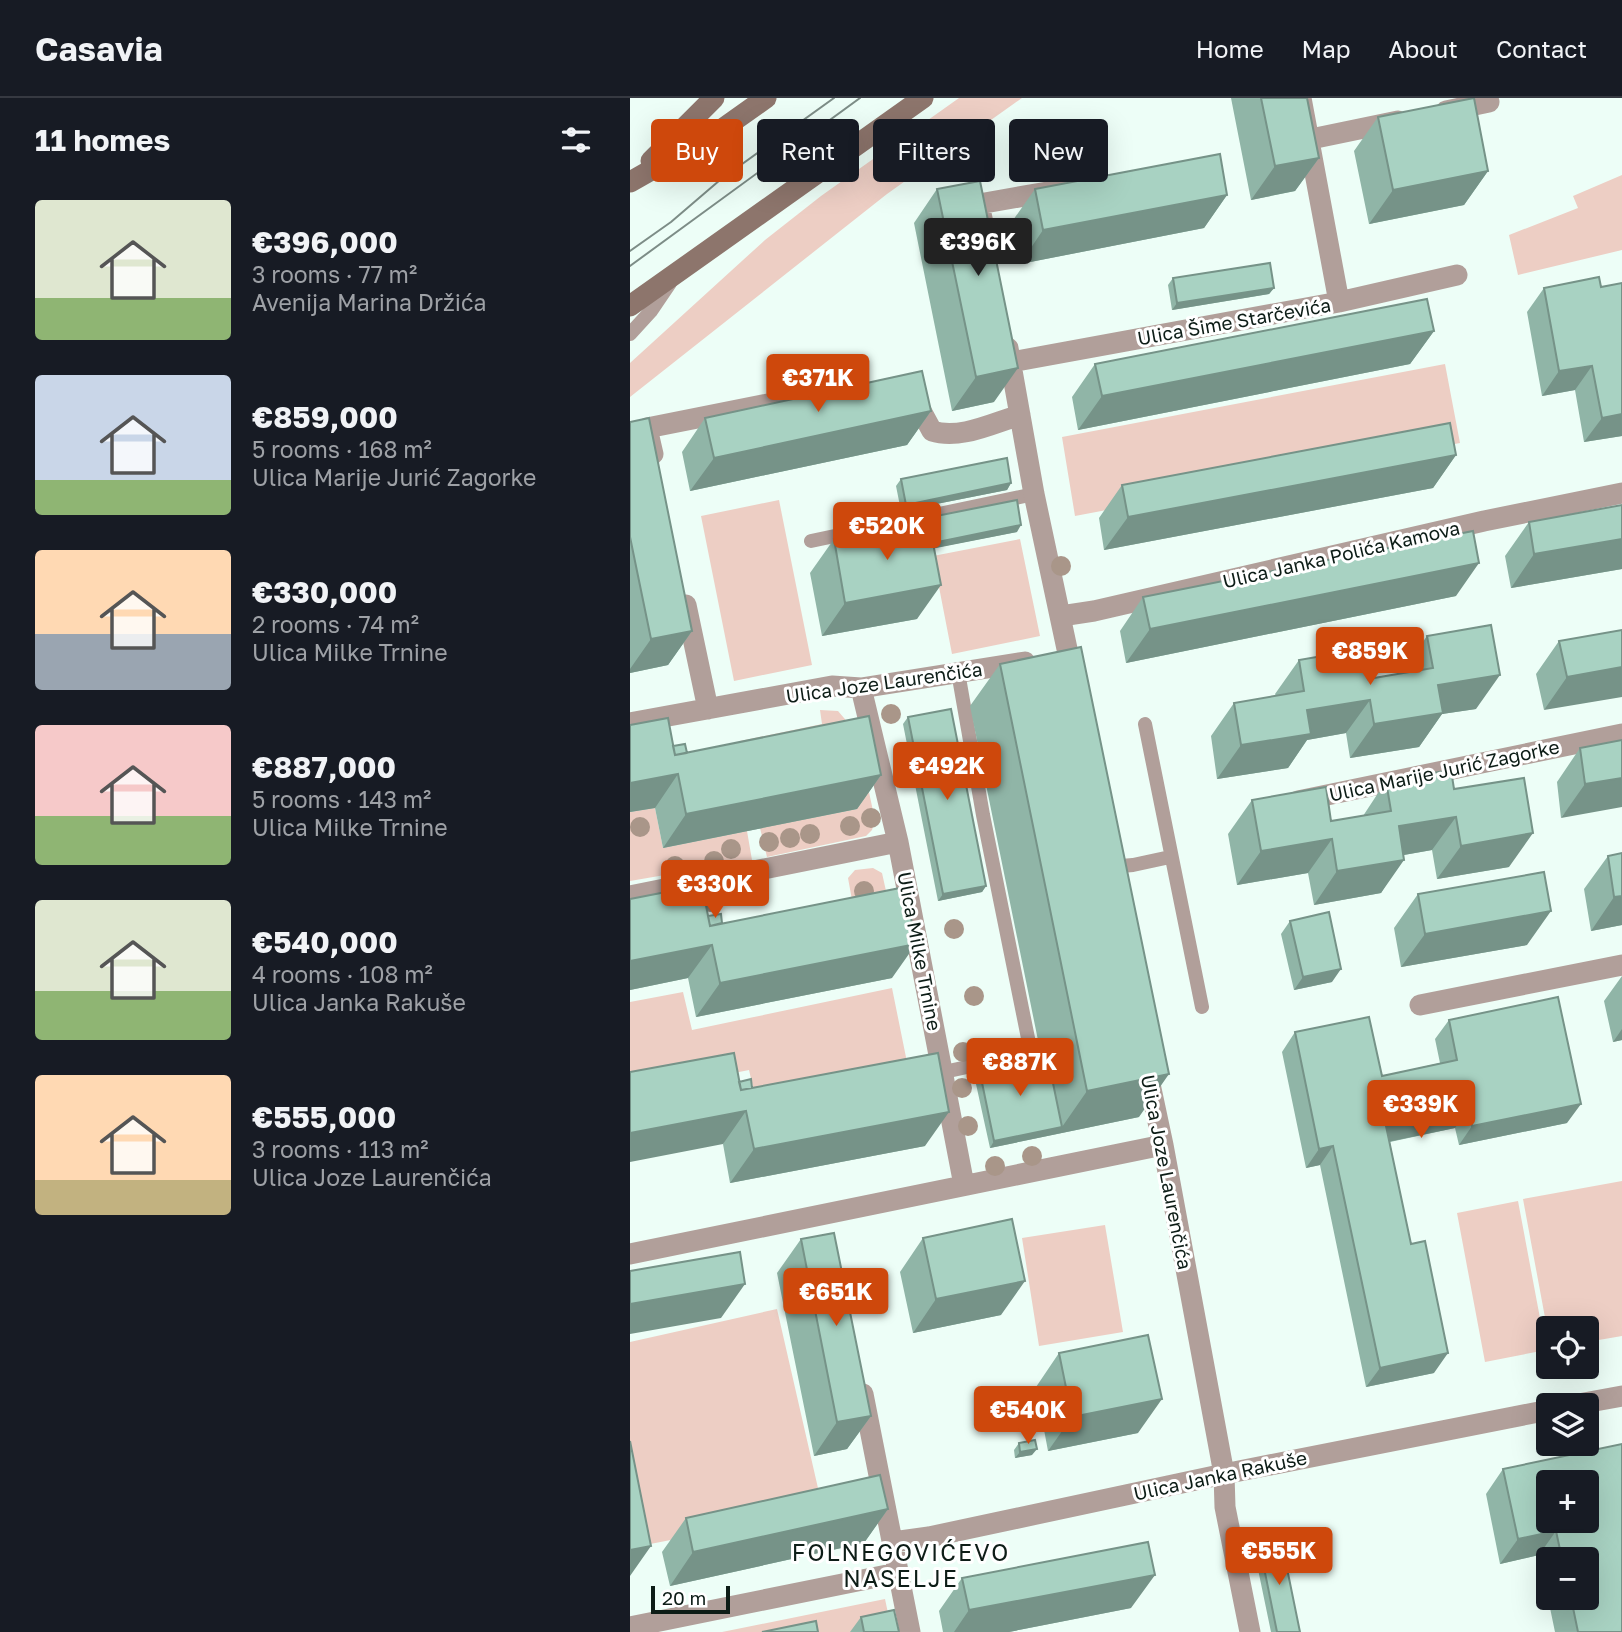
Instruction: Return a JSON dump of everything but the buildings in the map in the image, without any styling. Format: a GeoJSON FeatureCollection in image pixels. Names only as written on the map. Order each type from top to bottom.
{"type":"FeatureCollection","features":[{"type":"Feature","properties":{"kind":"main road"},"geometry":{"type":"LineString","coordinates":[[630,182],[714,98]]}},
{"type":"Feature","properties":{"kind":"main road"},"geometry":{"type":"LineString","coordinates":[[630,182],[718,132],[766,98]]}},
{"type":"Feature","properties":{"kind":"main road"},"geometry":{"type":"LineString","coordinates":[[630,306],[923,98]]}},
{"type":"Feature","properties":{"kind":"street"},"geometry":{"type":"LineString","coordinates":[[1301,98],[1311,139],[1339,302]]}},
{"type":"Feature","properties":{"kind":"street"},"geometry":{"type":"LineString","coordinates":[[1311,139],[1489,102]]}},
{"type":"Feature","properties":{"kind":"street"},"geometry":{"type":"LineString","coordinates":[[987,244],[979,204],[1084,185]]}},
{"type":"Feature","properties":{"kind":"street","name":"Ulica Šime Starčevića"},"geometry":{"type":"LineString","coordinates":[[1011,362],[1339,302],[1457,275]]}},
{"type":"Feature","properties":{"kind":"street"},"geometry":{"type":"LineString","coordinates":[[1003,322],[1034,494],[1060,616],[1054,657],[1076,697]]}},
{"type":"Feature","properties":{"kind":"street"},"geometry":{"type":"LineString","coordinates":[[903,382],[911,390],[932,431],[945,435],[1020,415]]}},
{"type":"Feature","properties":{"kind":"street"},"geometry":{"type":"LineString","coordinates":[[656,468],[647,428],[824,393]]}},
{"type":"Feature","properties":{"kind":"street","name":"Ulica Janka Polića Kamova"},"geometry":{"type":"LineString","coordinates":[[1060,616],[1094,611],[1484,521],[1622,493]]}},
{"type":"Feature","properties":{"kind":"street"},"geometry":{"type":"LineString","coordinates":[[682,586],[708,709]]}},
{"type":"Feature","properties":{"kind":"street","name":"Ulica Joze Laurenčića"},"geometry":{"type":"LineString","coordinates":[[630,723],[832,686],[862,688],[1054,657]]}},
{"type":"Feature","properties":{"kind":"street","name":"Ulica Milke Trnine"},"geometry":{"type":"LineString","coordinates":[[862,688],[898,842],[964,1185]]}},
{"type":"Feature","properties":{"kind":"street","name":"Ulica Marije Jurić Zagorke"},"geometry":{"type":"LineString","coordinates":[[1280,805],[1622,734]]}},
{"type":"Feature","properties":{"kind":"street"},"geometry":{"type":"LineString","coordinates":[[630,896],[898,842]]}},
{"type":"Feature","properties":{"kind":"street"},"geometry":{"type":"LineString","coordinates":[[1103,842],[1113,893]]}},
{"type":"Feature","properties":{"kind":"street"},"geometry":{"type":"LineString","coordinates":[[1420,1005],[1622,965]]}},
{"type":"Feature","properties":{"kind":"street","name":"Ulica Joze Laurenčića"},"geometry":{"type":"LineString","coordinates":[[1142,1050],[1163,1145],[1224,1474],[1225,1507],[1250,1632]]}},
{"type":"Feature","properties":{"kind":"street"},"geometry":{"type":"LineString","coordinates":[[630,1254],[1163,1145]]}},
{"type":"Feature","properties":{"kind":"street"},"geometry":{"type":"LineString","coordinates":[[828,1213],[832,1236]]}},
{"type":"Feature","properties":{"kind":"street"},"geometry":{"type":"LineString","coordinates":[[858,1371],[910,1632]]}},
{"type":"Feature","properties":{"kind":"street"},"geometry":{"type":"LineString","coordinates":[[1599,1400],[1622,1396]]}},
{"type":"Feature","properties":{"kind":"street","name":"Ulica Janka Rakuše"},"geometry":{"type":"LineString","coordinates":[[892,1542],[929,1537],[1224,1474],[1536,1413]]}},
{"type":"Feature","properties":{"kind":"street"},"geometry":{"type":"LineString","coordinates":[[630,1627],[897,1573]]}},
{"type":"Feature","properties":{"kind":"lane"},"geometry":{"type":"LineString","coordinates":[[630,334],[651,311],[677,272]]}},
{"type":"Feature","properties":{"kind":"lane"},"geometry":{"type":"LineString","coordinates":[[811,541],[1034,494]]}},
{"type":"Feature","properties":{"kind":"lane"},"geometry":{"type":"LineString","coordinates":[[944,1072],[1031,1053],[983,816],[958,672]]}},
{"type":"Feature","properties":{"kind":"lane"},"geometry":{"type":"LineString","coordinates":[[1145,724],[1202,1007]]}},
{"type":"Feature","properties":{"kind":"lane"},"geometry":{"type":"LineString","coordinates":[[1108,867],[1170,857]]}},
{"type":"Feature","properties":{"kind":"shaded area"},"geometry":{"type":"Polygon","coordinates":[[[959,98],[1022,98],[992,119],[929,119],[959,98]]]}},
{"type":"Feature","properties":{"kind":"shaded area"},"geometry":{"type":"Polygon","coordinates":[[[873,159],[873,182],[904,182],[630,397],[630,363],[765,240],[841,182],[859,182],[859,169],[873,159]]]}},
{"type":"Feature","properties":{"kind":"shaded area"},"geometry":{"type":"Polygon","coordinates":[[[1622,175],[1622,250],[1518,275],[1509,235],[1578,208],[1573,196],[1622,175]]]}},
{"type":"Feature","properties":{"kind":"shaded area"},"geometry":{"type":"Polygon","coordinates":[[[1445,364],[1460,443],[1075,516],[1062,437],[1445,364]]]}},
{"type":"Feature","properties":{"kind":"shaded area"},"geometry":{"type":"Polygon","coordinates":[[[779,500],[812,665],[734,681],[701,516],[779,500]]]}},
{"type":"Feature","properties":{"kind":"shaded area"},"geometry":{"type":"Polygon","coordinates":[[[1020,539],[1040,636],[952,654],[933,556],[1020,539]]]}},
{"type":"Feature","properties":{"kind":"shaded area"},"geometry":{"type":"Polygon","coordinates":[[[820,710],[838,711],[856,732],[875,820],[872,830],[866,836],[767,857],[760,828],[857,809],[746,770],[740,741],[822,724],[820,710]]]}},
{"type":"Feature","properties":{"kind":"shaded area"},"geometry":{"type":"Polygon","coordinates":[[[655,808],[663,848],[747,831],[752,860],[630,881],[630,812],[655,808]]]}},
{"type":"Feature","properties":{"kind":"shaded area"},"geometry":{"type":"Polygon","coordinates":[[[873,868],[882,873],[892,918],[852,900],[848,878],[855,870],[873,868]]]}},
{"type":"Feature","properties":{"kind":"shaded area"},"geometry":{"type":"Polygon","coordinates":[[[892,988],[910,1077],[758,1109],[749,1070],[630,1094],[630,1002],[683,992],[692,1030],[892,988]]]}},
{"type":"Feature","properties":{"kind":"shaded area"},"geometry":{"type":"Polygon","coordinates":[[[1622,1181],[1622,1336],[1599,1340],[1599,1316],[1545,1316],[1523,1199],[1622,1181]]]}},
{"type":"Feature","properties":{"kind":"shaded area"},"geometry":{"type":"Polygon","coordinates":[[[1518,1201],[1540,1316],[1536,1316],[1536,1352],[1485,1362],[1457,1213],[1518,1201]]]}},
{"type":"Feature","properties":{"kind":"shaded area"},"geometry":{"type":"Polygon","coordinates":[[[1105,1225],[1123,1332],[1039,1346],[1022,1238],[1105,1225]]]}},
{"type":"Feature","properties":{"kind":"shaded area"},"geometry":{"type":"Polygon","coordinates":[[[777,1309],[823,1510],[630,1548],[630,1342],[777,1309]]]}},
{"type":"Feature","properties":{"kind":"shaded area"},"geometry":{"type":"Polygon","coordinates":[[[885,1599],[892,1632],[722,1632],[885,1599]]]}},
{"type":"Feature","properties":{"kind":"tram line"},"geometry":{"type":"LineString","coordinates":[[630,251],[671,222],[720,180],[834,98]]}},
{"type":"Feature","properties":{"kind":"tram line"},"geometry":{"type":"LineString","coordinates":[[630,266],[860,98]]}},
{"type":"Feature","properties":{"kind":"district","name":"FOLNEGOVIĆEVO NASELJE"},"geometry":{"type":"Point","coordinates":[901,1565]}}]}
